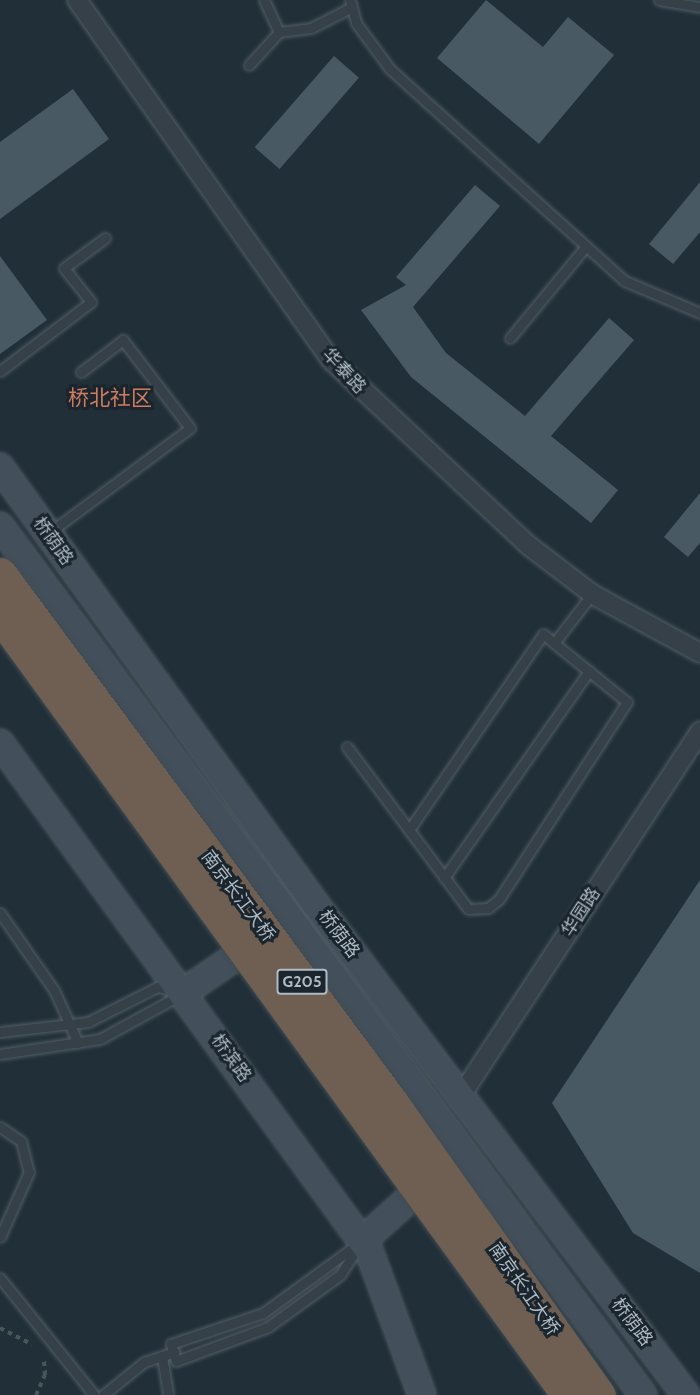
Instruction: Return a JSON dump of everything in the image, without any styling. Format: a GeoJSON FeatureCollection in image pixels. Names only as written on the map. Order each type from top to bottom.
{"type":"FeatureCollection","features":[{"type":"Feature","properties":{"kind":"highway","name":"南京长江大桥"},"geometry":{"type":"LineString","coordinates":[[0,574],[392,1104],[599,1395]]}},
{"type":"Feature","properties":{"kind":"highway","name":"南京长江大桥"},"geometry":{"type":"LineString","coordinates":[[0,615],[568,1395]]}},
{"type":"Feature","properties":{"kind":"street","name":"华泰路"},"geometry":{"type":"LineString","coordinates":[[82,2],[331,360],[451,477],[592,594],[700,654]]}},
{"type":"Feature","properties":{"kind":"street","name":"桥荫路"},"geometry":{"type":"LineString","coordinates":[[0,467],[314,902],[462,1094],[686,1395]]}},
{"type":"Feature","properties":{"kind":"street","name":"桥荫路"},"geometry":{"type":"LineString","coordinates":[[0,526],[460,1153],[643,1395]]}},
{"type":"Feature","properties":{"kind":"street","name":"华园路"},"geometry":{"type":"LineString","coordinates":[[462,1094],[700,731]]}},
{"type":"Feature","properties":{"kind":"street","name":"桥滨路"},"geometry":{"type":"LineString","coordinates":[[0,743],[184,993],[362,1241],[390,1303],[422,1395]]}},
{"type":"Feature","properties":{"kind":"street"},"geometry":{"type":"LineString","coordinates":[[184,993],[314,902]]}},
{"type":"Feature","properties":{"kind":"street"},"geometry":{"type":"LineString","coordinates":[[362,1241],[460,1153]]}},
{"type":"Feature","properties":{"kind":"lane"},"geometry":{"type":"LineString","coordinates":[[264,0],[279,32]]}},
{"type":"Feature","properties":{"kind":"lane"},"geometry":{"type":"LineString","coordinates":[[659,0],[700,7]]}},
{"type":"Feature","properties":{"kind":"lane"},"geometry":{"type":"LineString","coordinates":[[249,65],[279,32],[311,28],[351,4],[369,44],[390,69],[625,281],[700,313]]}},
{"type":"Feature","properties":{"kind":"lane"},"geometry":{"type":"LineString","coordinates":[[0,371],[90,302],[64,268],[105,238]]}},
{"type":"Feature","properties":{"kind":"lane"},"geometry":{"type":"LineString","coordinates":[[510,338],[586,246]]}},
{"type":"Feature","properties":{"kind":"lane"},"geometry":{"type":"LineString","coordinates":[[48,533],[190,428],[123,340],[81,372]]}},
{"type":"Feature","properties":{"kind":"lane"},"geometry":{"type":"LineString","coordinates":[[554,643],[592,594]]}},
{"type":"Feature","properties":{"kind":"lane"},"geometry":{"type":"LineString","coordinates":[[347,747],[468,909],[476,912],[499,899],[627,702],[543,634],[409,830]]}},
{"type":"Feature","properties":{"kind":"lane"},"geometry":{"type":"LineString","coordinates":[[444,878],[589,671]]}},
{"type":"Feature","properties":{"kind":"lane"},"geometry":{"type":"LineString","coordinates":[[0,913],[34,959],[72,1024],[78,1043]]}},
{"type":"Feature","properties":{"kind":"lane"},"geometry":{"type":"LineString","coordinates":[[0,1032],[72,1024],[104,1017],[157,987],[184,993]]}},
{"type":"Feature","properties":{"kind":"lane"},"geometry":{"type":"LineString","coordinates":[[0,1054],[78,1043],[117,1033],[184,993]]}},
{"type":"Feature","properties":{"kind":"lane"},"geometry":{"type":"LineString","coordinates":[[0,1127],[21,1141],[29,1172],[0,1237]]}},
{"type":"Feature","properties":{"kind":"lane"},"geometry":{"type":"LineString","coordinates":[[174,1352],[263,1313],[362,1241]]}},
{"type":"Feature","properties":{"kind":"lane"},"geometry":{"type":"LineString","coordinates":[[103,1395],[122,1377],[162,1356],[267,1327],[340,1275],[362,1241]]}},
{"type":"Feature","properties":{"kind":"lane"},"geometry":{"type":"LineString","coordinates":[[0,1278],[94,1395]]}},
{"type":"Feature","properties":{"kind":"lane"},"geometry":{"type":"LineString","coordinates":[[162,1356],[168,1395]]}},
{"type":"Feature","properties":{"kind":"path"},"geometry":{"type":"LineString","coordinates":[[0,1328],[35,1345],[45,1360],[45,1375],[36,1395]]}},
{"type":"Feature","properties":{"kind":"building"},"geometry":{"type":"Polygon","coordinates":[[[486,0],[543,47],[568,17],[614,55],[539,144],[437,58],[486,0]]]}},
{"type":"Feature","properties":{"kind":"building"},"geometry":{"type":"Polygon","coordinates":[[[334,56],[359,78],[280,169],[255,147],[334,56]]]}},
{"type":"Feature","properties":{"kind":"building"},"geometry":{"type":"Polygon","coordinates":[[[73,89],[109,139],[0,219],[0,142],[73,89]]]}},
{"type":"Feature","properties":{"kind":"building"},"geometry":{"type":"Polygon","coordinates":[[[700,182],[700,232],[673,264],[649,244],[700,182]]]}},
{"type":"Feature","properties":{"kind":"building"},"geometry":{"type":"Polygon","coordinates":[[[475,185],[500,206],[413,307],[446,353],[525,416],[609,318],[634,340],[551,436],[618,490],[591,523],[411,377],[361,310],[406,285],[396,277],[475,185]]]}},
{"type":"Feature","properties":{"kind":"building"},"geometry":{"type":"Polygon","coordinates":[[[0,256],[47,320],[0,354],[0,256]]]}},
{"type":"Feature","properties":{"kind":"building"},"geometry":{"type":"Polygon","coordinates":[[[700,493],[700,543],[688,557],[664,537],[700,493]]]}},
{"type":"Feature","properties":{"kind":"building"},"geometry":{"type":"Polygon","coordinates":[[[700,880],[700,1273],[633,1233],[552,1103],[700,880]]]}},
{"type":"Feature","properties":{"kind":"district","name":"桥北社区"},"geometry":{"type":"Point","coordinates":[110,398]}}]}
